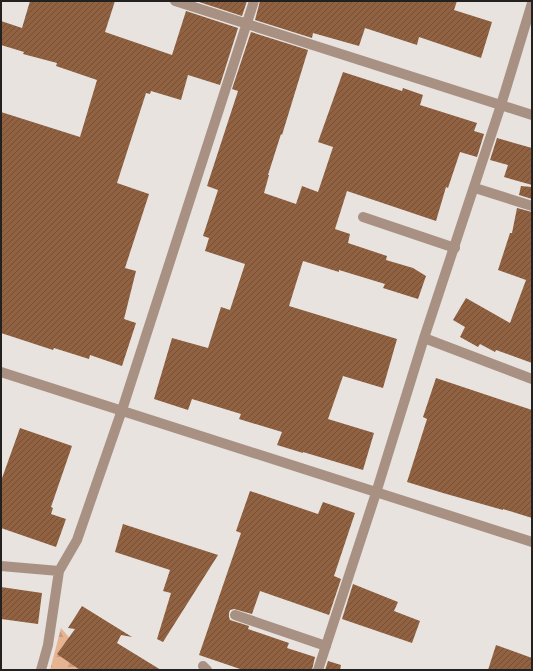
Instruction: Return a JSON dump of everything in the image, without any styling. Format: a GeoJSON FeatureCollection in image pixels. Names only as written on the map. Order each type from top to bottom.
{"type":"FeatureCollection","features":[{"type":"Feature","properties":{"kind":"street"},"geometry":{"type":"LineString","coordinates":[[174,1],[532,115]]}},
{"type":"Feature","properties":{"kind":"street"},"geometry":{"type":"LineString","coordinates":[[41,670],[48,645],[59,571],[77,540],[122,410],[254,1]]}},
{"type":"Feature","properties":{"kind":"street"},"geometry":{"type":"LineString","coordinates":[[318,670],[376,493],[424,338],[475,188],[532,2]]}},
{"type":"Feature","properties":{"kind":"street"},"geometry":{"type":"LineString","coordinates":[[475,188],[532,206]]}},
{"type":"Feature","properties":{"kind":"street"},"geometry":{"type":"LineString","coordinates":[[363,217],[455,248]]}},
{"type":"Feature","properties":{"kind":"street"},"geometry":{"type":"LineString","coordinates":[[424,338],[532,379]]}},
{"type":"Feature","properties":{"kind":"street"},"geometry":{"type":"LineString","coordinates":[[1,372],[532,542]]}},
{"type":"Feature","properties":{"kind":"street"},"geometry":{"type":"LineString","coordinates":[[1,566],[59,571]]}},
{"type":"Feature","properties":{"kind":"street"},"geometry":{"type":"LineString","coordinates":[[235,614],[326,646]]}},
{"type":"Feature","properties":{"kind":"green space"},"geometry":{"type":"Polygon","coordinates":[[[61,628],[85,656],[87,670],[50,670],[61,628]]]}},
{"type":"Feature","properties":{"kind":"building"},"geometry":{"type":"Polygon","coordinates":[[[30,1],[115,1],[105,32],[172,55],[186,11],[238,28],[220,85],[188,75],[181,100],[151,91],[150,94],[146,93],[117,183],[149,194],[125,268],[136,271],[124,319],[136,323],[122,366],[90,355],[89,359],[54,348],[53,350],[1,333],[1,112],[80,137],[97,80],[56,66],[57,63],[23,54],[24,52],[1,45],[1,21],[22,28],[30,1]]]}},
{"type":"Feature","properties":{"kind":"building"},"geometry":{"type":"Polygon","coordinates":[[[196,1],[247,1],[242,16],[196,1]]]}},
{"type":"Feature","properties":{"kind":"building"},"geometry":{"type":"Polygon","coordinates":[[[260,1],[457,1],[454,10],[492,22],[481,58],[419,37],[417,45],[365,28],[359,46],[313,33],[312,38],[255,20],[260,1]]]}},
{"type":"Feature","properties":{"kind":"building"},"geometry":{"type":"Polygon","coordinates":[[[251,32],[308,50],[268,175],[264,193],[296,204],[302,186],[318,192],[333,147],[318,142],[343,72],[402,91],[403,88],[423,95],[420,105],[477,123],[474,131],[484,134],[477,157],[460,152],[448,188],[446,187],[436,221],[347,191],[335,229],[350,234],[348,243],[387,256],[386,260],[413,268],[426,276],[418,299],[383,288],[385,284],[303,261],[289,306],[397,339],[383,388],[343,376],[328,419],[374,433],[363,470],[277,445],[282,432],[239,419],[241,414],[192,399],[188,410],[154,399],[172,338],[208,348],[221,307],[230,310],[245,264],[205,251],[209,238],[203,236],[218,190],[207,186],[238,91],[232,89],[251,32]]]}},
{"type":"Feature","properties":{"kind":"building"},"geometry":{"type":"Polygon","coordinates":[[[497,138],[532,148],[532,185],[504,177],[508,165],[490,160],[497,138]]]}},
{"type":"Feature","properties":{"kind":"building"},"geometry":{"type":"Polygon","coordinates":[[[521,186],[532,187],[532,199],[519,195],[521,186]]]}},
{"type":"Feature","properties":{"kind":"building"},"geometry":{"type":"Polygon","coordinates":[[[517,208],[532,212],[532,363],[496,350],[495,352],[480,344],[478,347],[460,337],[465,327],[453,320],[466,298],[510,323],[526,280],[498,270],[510,233],[512,233],[517,208]]]}},
{"type":"Feature","properties":{"kind":"building"},"geometry":{"type":"Polygon","coordinates":[[[436,378],[532,410],[532,518],[407,482],[427,419],[423,417],[436,378]]]}},
{"type":"Feature","properties":{"kind":"building"},"geometry":{"type":"Polygon","coordinates":[[[20,428],[72,446],[51,507],[53,508],[51,514],[66,519],[56,547],[1,528],[1,481],[20,428]]]}},
{"type":"Feature","properties":{"kind":"building"},"geometry":{"type":"Polygon","coordinates":[[[250,491],[318,514],[323,502],[355,513],[334,576],[341,579],[329,615],[260,591],[252,614],[234,609],[230,610],[229,613],[230,620],[249,626],[248,629],[289,643],[287,648],[315,657],[312,670],[243,670],[199,655],[241,533],[236,531],[250,491]]]}},
{"type":"Feature","properties":{"kind":"building"},"geometry":{"type":"Polygon","coordinates":[[[123,524],[218,555],[163,642],[157,639],[171,593],[163,591],[170,570],[115,552],[123,524]]]}},
{"type":"Feature","properties":{"kind":"building"},"geometry":{"type":"Polygon","coordinates":[[[353,584],[398,602],[394,611],[420,621],[412,643],[342,619],[353,584]]]}},
{"type":"Feature","properties":{"kind":"building"},"geometry":{"type":"Polygon","coordinates":[[[1,587],[42,593],[38,624],[1,619],[1,587]]]}},
{"type":"Feature","properties":{"kind":"building"},"geometry":{"type":"Polygon","coordinates":[[[82,606],[132,637],[121,635],[117,643],[161,670],[80,670],[57,654],[75,629],[68,628],[82,606]]]}},
{"type":"Feature","properties":{"kind":"building"},"geometry":{"type":"Polygon","coordinates":[[[496,645],[532,658],[532,670],[488,670],[496,645]]]}},
{"type":"Feature","properties":{"kind":"building"},"geometry":{"type":"Polygon","coordinates":[[[328,661],[341,665],[340,670],[325,670],[328,661]]]}}]}
